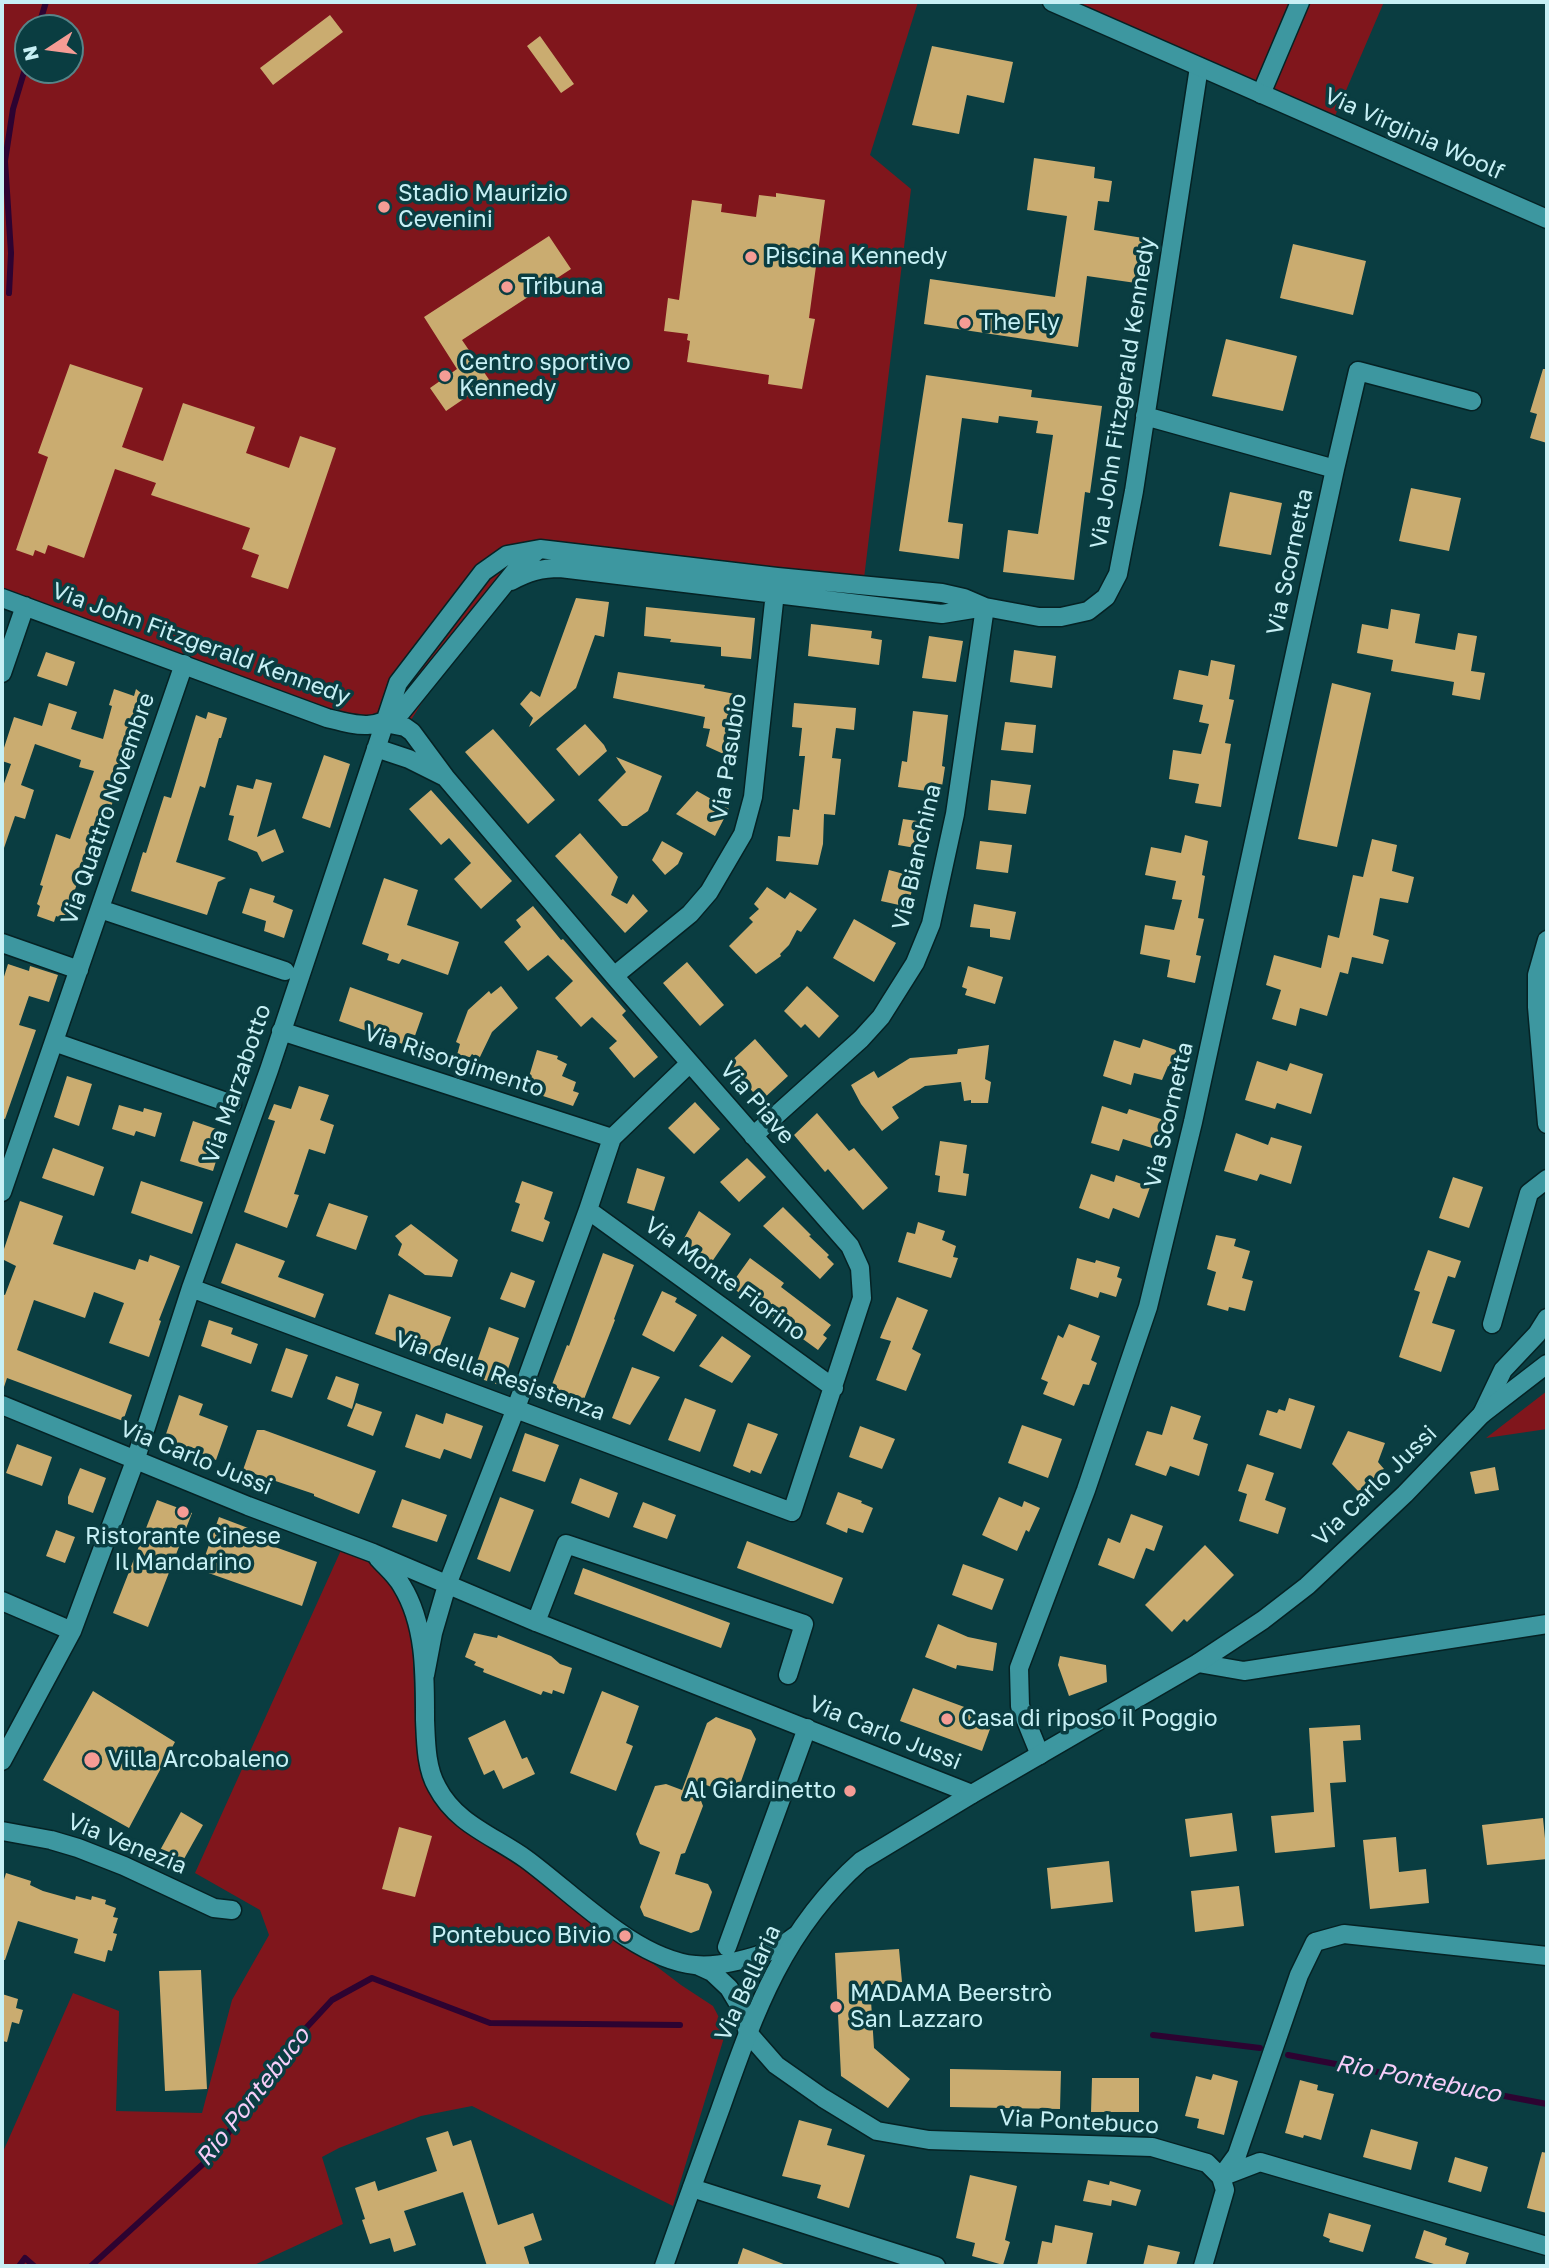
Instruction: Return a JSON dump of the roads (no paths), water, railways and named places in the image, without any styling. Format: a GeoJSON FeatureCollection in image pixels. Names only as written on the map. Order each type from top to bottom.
{"type":"FeatureCollection","features":[{"type":"Feature","properties":{"kind":"street","name":"Via Virginia Woolf"},"geometry":{"type":"LineString","coordinates":[[1052,2],[1547,219]]}},
{"type":"Feature","properties":{"kind":"street"},"geometry":{"type":"LineString","coordinates":[[1261,94],[1300,2]]}},
{"type":"Feature","properties":{"kind":"street","name":"Via John Fitzgerald Kennedy"},"geometry":{"type":"LineString","coordinates":[[505,584],[528,572],[560,568],[776,586],[942,593],[985,607],[1039,617],[1061,617],[1088,611],[1106,597],[1118,574],[1124,549],[1199,67]]}},
{"type":"Feature","properties":{"kind":"street","name":"Via Scornetta"},"geometry":{"type":"LineString","coordinates":[[1040,1755],[1020,1706],[1019,1668],[1086,1490],[1148,1307],[1193,1122],[1358,371],[1472,401]]}},
{"type":"Feature","properties":{"kind":"street","name":"Via Scornetta"},"geometry":{"type":"LineString","coordinates":[[1145,416],[1335,469]]}},
{"type":"Feature","properties":{"kind":"street","name":"Via John Fitzgerald Kennedy"},"geometry":{"type":"LineString","coordinates":[[385,723],[398,683],[483,572],[508,555],[540,549],[776,586]]}},
{"type":"Feature","properties":{"kind":"street","name":"Via John Fitzgerald Kennedy"},"geometry":{"type":"LineString","coordinates":[[2,598],[327,718],[366,726],[385,723],[416,697],[520,565],[540,549]]}},
{"type":"Feature","properties":{"kind":"street","name":"Via Pasubio"},"geometry":{"type":"LineString","coordinates":[[614,976],[690,914],[714,884],[743,834],[753,797],[776,586]]}},
{"type":"Feature","properties":{"kind":"street"},"geometry":{"type":"LineString","coordinates":[[2,673],[25,606]]}},
{"type":"Feature","properties":{"kind":"street","name":"Via Bianchina"},"geometry":{"type":"LineString","coordinates":[[753,1136],[862,1039],[881,1017],[915,963],[931,924],[955,814],[985,607]]}},
{"type":"Feature","properties":{"kind":"street","name":"Via Quattro Novembre"},"geometry":{"type":"LineString","coordinates":[[2,1192],[184,664]]}},
{"type":"Feature","properties":{"kind":"street","name":"Via Marzabotto"},"geometry":{"type":"LineString","coordinates":[[2,1761],[72,1631],[135,1461],[191,1288],[385,723]]}},
{"type":"Feature","properties":{"kind":"street","name":"Via Piave"},"geometry":{"type":"LineString","coordinates":[[385,723],[398,725],[412,732],[446,778],[614,976],[850,1246],[860,1268],[862,1297],[792,1512]]}},
{"type":"Feature","properties":{"kind":"street","name":"Via Piave"},"geometry":{"type":"LineString","coordinates":[[376,748],[409,759],[446,778]]}},
{"type":"Feature","properties":{"kind":"street"},"geometry":{"type":"LineString","coordinates":[[100,909],[285,971]]}},
{"type":"Feature","properties":{"kind":"street"},"geometry":{"type":"LineString","coordinates":[[1547,940],[1537,975],[1547,1124]]}},
{"type":"Feature","properties":{"kind":"street"},"geometry":{"type":"LineString","coordinates":[[2,943],[79,970]]}},
{"type":"Feature","properties":{"kind":"street","name":"Via Risorgimento"},"geometry":{"type":"LineString","coordinates":[[281,1031],[612,1138]]}},
{"type":"Feature","properties":{"kind":"street"},"geometry":{"type":"LineString","coordinates":[[54,1042],[232,1104]]}},
{"type":"Feature","properties":{"kind":"street"},"geometry":{"type":"LineString","coordinates":[[447,1585],[516,1408],[612,1138],[690,1063]]}},
{"type":"Feature","properties":{"kind":"street"},"geometry":{"type":"LineString","coordinates":[[1492,1324],[1529,1193],[1547,1180]]}},
{"type":"Feature","properties":{"kind":"street","name":"Via Monte Fiorino"},"geometry":{"type":"LineString","coordinates":[[588,1210],[834,1388]]}},
{"type":"Feature","properties":{"kind":"street","name":"Via della Resistenza"},"geometry":{"type":"LineString","coordinates":[[191,1288],[792,1512]]}},
{"type":"Feature","properties":{"kind":"street"},"geometry":{"type":"LineString","coordinates":[[1482,1414],[1503,1370],[1537,1334],[1547,1318]]}},
{"type":"Feature","properties":{"kind":"street","name":"Via Carlo Jussi"},"geometry":{"type":"LineString","coordinates":[[2,1405],[135,1461],[373,1553],[536,1622],[972,1794],[1198,1663],[1263,1620],[1307,1586],[1405,1494],[1482,1414],[1547,1364]]}},
{"type":"Feature","properties":{"kind":"street","name":"Via Carlo Jussi"},"geometry":{"type":"LineString","coordinates":[[536,1622],[566,1544],[804,1624],[788,1675]]}},
{"type":"Feature","properties":{"kind":"street","name":"Via Carlo Jussi"},"geometry":{"type":"LineString","coordinates":[[373,1553],[402,1584],[418,1620],[425,1675],[429,1761],[435,1785],[454,1812],[460,1819],[518,1853],[646,1950],[712,1972],[729,1988],[741,2008],[748,2033]]}},
{"type":"Feature","properties":{"kind":"street","name":"Via Carlo Jussi"},"geometry":{"type":"LineString","coordinates":[[425,1675],[433,1633],[447,1585]]}},
{"type":"Feature","properties":{"kind":"street"},"geometry":{"type":"LineString","coordinates":[[2,1601],[72,1631]]}},
{"type":"Feature","properties":{"kind":"street"},"geometry":{"type":"LineString","coordinates":[[1198,1663],[1244,1671],[1547,1624]]}},
{"type":"Feature","properties":{"kind":"street","name":"Via Bellaria"},"geometry":{"type":"LineString","coordinates":[[727,1947],[807,1728]]}},
{"type":"Feature","properties":{"kind":"street","name":"Via Bellaria"},"geometry":{"type":"LineString","coordinates":[[664,2266],[748,2033],[765,1993],[795,1936],[831,1890],[861,1861],[972,1794]]}},
{"type":"Feature","properties":{"kind":"street","name":"Via Venezia"},"geometry":{"type":"LineString","coordinates":[[2,1831],[78,1847],[214,1908],[232,1910]]}},
{"type":"Feature","properties":{"kind":"street"},"geometry":{"type":"LineString","coordinates":[[1203,2266],[1224,2196],[1221,2176],[1237,2155],[1298,1975],[1315,1942],[1344,1934],[1547,1956]]}},
{"type":"Feature","properties":{"kind":"street","name":"Via Carlo Jussi"},"geometry":{"type":"LineString","coordinates":[[699,1966],[756,1956],[776,1949],[795,1936]]}},
{"type":"Feature","properties":{"kind":"street","name":"Via Pontebuco"},"geometry":{"type":"LineString","coordinates":[[748,2033],[776,2065],[877,2131],[929,2140],[1152,2147],[1208,2163],[1221,2176]]}},
{"type":"Feature","properties":{"kind":"street"},"geometry":{"type":"LineString","coordinates":[[1221,2176],[1260,2162],[1547,2246]]}},
{"type":"Feature","properties":{"kind":"street"},"geometry":{"type":"LineString","coordinates":[[692,2188],[936,2266]]}},
{"type":"Feature","properties":{"kind":"waterway"},"geometry":{"type":"LineString","coordinates":[[42,14],[46,2]]}},
{"type":"Feature","properties":{"kind":"waterway"},"geometry":{"type":"LineString","coordinates":[[9,293],[11,253],[5,161],[13,109],[20,84]]}},
{"type":"Feature","properties":{"kind":"waterway","name":"Rio Pontebuco"},"geometry":{"type":"LineString","coordinates":[[91,2266],[214,2154],[281,2055],[332,2000],[372,1978],[490,2023],[680,2025]]}},
{"type":"Feature","properties":{"kind":"waterway","name":"Rio Pontebuco"},"geometry":{"type":"LineString","coordinates":[[1153,2035],[1260,2048]]}},
{"type":"Feature","properties":{"kind":"waterway","name":"Rio Pontebuco"},"geometry":{"type":"LineString","coordinates":[[1288,2055],[1547,2104]]}},
{"type":"Feature","properties":{"kind":"waterway","name":"Rio Pontebuco"},"geometry":{"type":"LineString","coordinates":[[19,2266],[25,2258],[34,2266]]}},
{"type":"Feature","properties":{"kind":"place","name":"Stadio Maurizio Cevenini"},"geometry":{"type":"Point","coordinates":[384,207]}},
{"type":"Feature","properties":{"kind":"place","name":"Piscina Kennedy"},"geometry":{"type":"Point","coordinates":[751,257]}},
{"type":"Feature","properties":{"kind":"place","name":"Tribuna"},"geometry":{"type":"Point","coordinates":[507,287]}},
{"type":"Feature","properties":{"kind":"place","name":"The Fly"},"geometry":{"type":"Point","coordinates":[965,323]}},
{"type":"Feature","properties":{"kind":"place","name":"Centro sportivo Kennedy"},"geometry":{"type":"Point","coordinates":[445,376]}},
{"type":"Feature","properties":{"kind":"place","name":"Ristorante Cinese Il Mandarino"},"geometry":{"type":"Point","coordinates":[183,1512]}},
{"type":"Feature","properties":{"kind":"place","name":"Casa di riposo il Poggio"},"geometry":{"type":"Point","coordinates":[947,1719]}},
{"type":"Feature","properties":{"kind":"place","name":"Villa Arcobaleno"},"geometry":{"type":"Point","coordinates":[92,1760]}},
{"type":"Feature","properties":{"kind":"place","name":"Al Giardinetto"},"geometry":{"type":"Point","coordinates":[850,1791]}},
{"type":"Feature","properties":{"kind":"place","name":"Pontebuco Bivio"},"geometry":{"type":"Point","coordinates":[625,1936]}},
{"type":"Feature","properties":{"kind":"place","name":"MADAMA Beerstrò San Lazzaro"},"geometry":{"type":"Point","coordinates":[836,2007]}}]}
